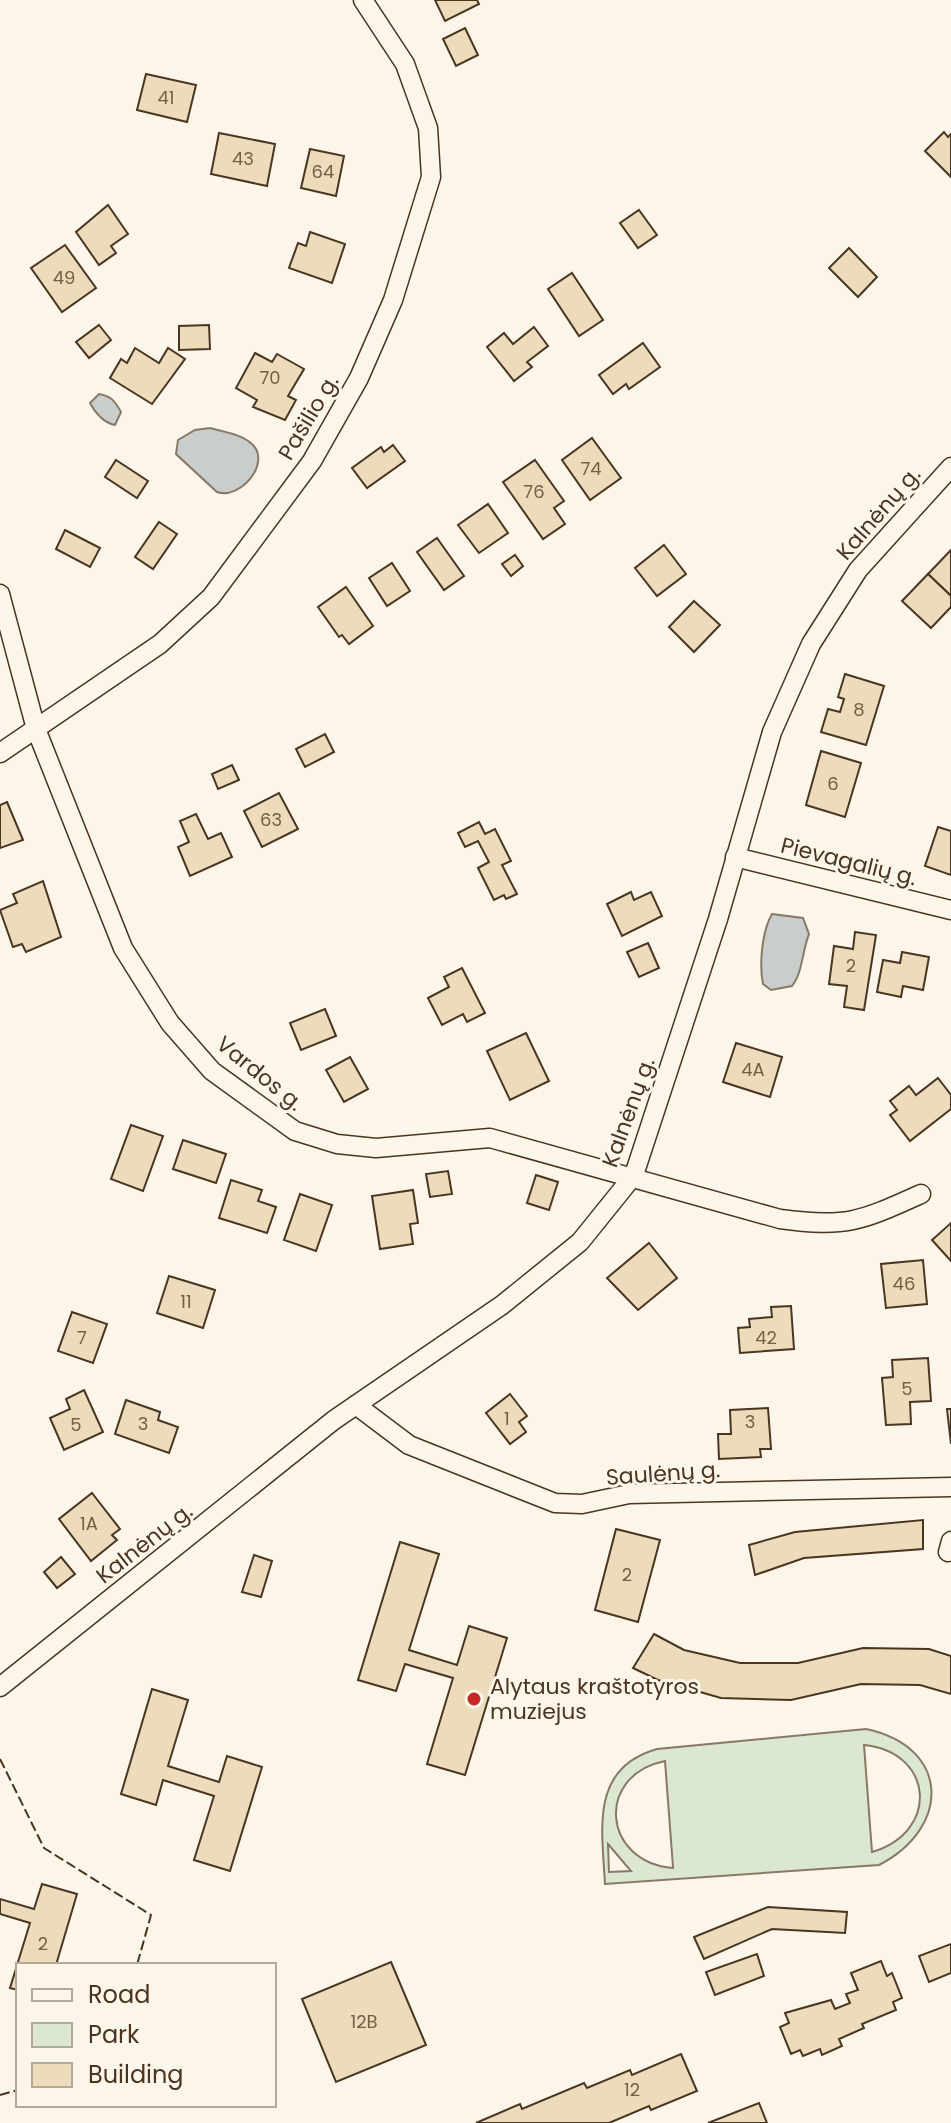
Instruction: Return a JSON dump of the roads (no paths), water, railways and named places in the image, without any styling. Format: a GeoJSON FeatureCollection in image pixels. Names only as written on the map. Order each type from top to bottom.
{"type":"FeatureCollection","features":[{"type":"Feature","properties":{"kind":"street","name":"Pašilio g."},"geometry":{"type":"LineString","coordinates":[[0,753],[160,644],[211,597],[312,461],[359,378],[393,300],[431,177],[428,128],[405,64],[363,0]]}},
{"type":"Feature","properties":{"kind":"street","name":"Kalnėnų g."},"geometry":{"type":"LineString","coordinates":[[0,1687],[356,1405],[502,1305],[580,1242],[634,1175],[772,732],[811,644],[858,570],[951,467]]}},
{"type":"Feature","properties":{"kind":"street","name":"Vardos g."},"geometry":{"type":"LineString","coordinates":[[0,594],[36,729],[123,948],[170,1023],[212,1071],[295,1131],[337,1144],[376,1148],[490,1138],[634,1175],[780,1219],[827,1225],[864,1219],[921,1194]]}},
{"type":"Feature","properties":{"kind":"street","name":"Pievagalių g."},"geometry":{"type":"LineString","coordinates":[[735,857],[951,910]]}},
{"type":"Feature","properties":{"kind":"street","name":"Saulėnų g."},"geometry":{"type":"LineString","coordinates":[[356,1405],[409,1445],[555,1503],[582,1504],[629,1494],[951,1487]]}},
{"type":"Feature","properties":{"kind":"place","name":"Alytaus kraštotyros muziejus"},"geometry":{"type":"Point","coordinates":[474,1699]}}]}
